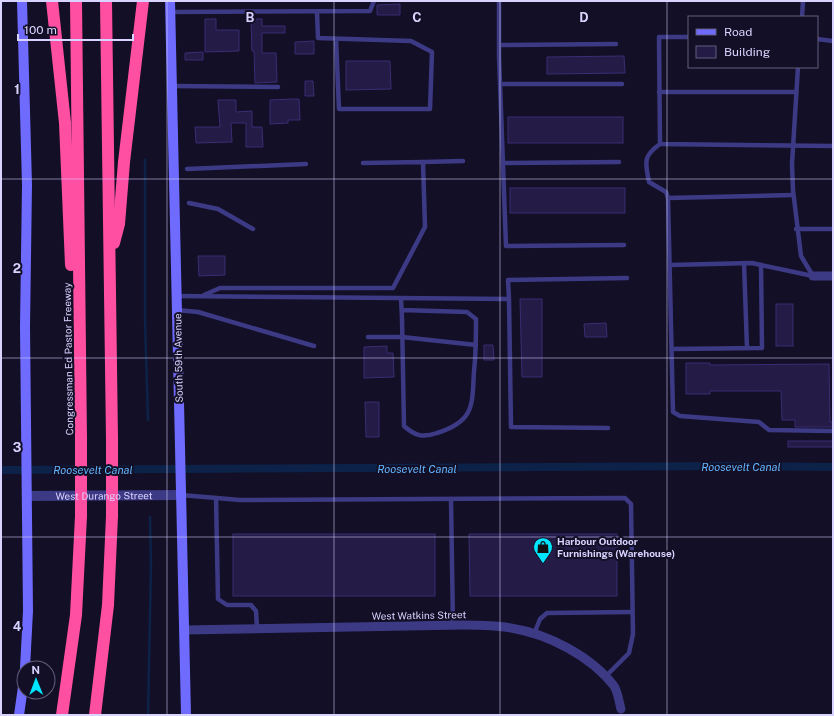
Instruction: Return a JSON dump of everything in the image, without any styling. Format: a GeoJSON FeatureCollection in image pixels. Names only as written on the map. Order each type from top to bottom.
{"type":"FeatureCollection","features":[{"type":"Feature","properties":{"kind":"highway"},"geometry":{"type":"LineString","coordinates":[[52,1],[64,123],[71,265],[79,287]]}},
{"type":"Feature","properties":{"kind":"highway","name":"Congressman Ed Pastor Freeway"},"geometry":{"type":"LineString","coordinates":[[62,715],[76,615],[81,516],[76,1]]}},
{"type":"Feature","properties":{"kind":"highway"},"geometry":{"type":"LineString","coordinates":[[95,715],[108,606],[112,516],[106,1]]}},
{"type":"Feature","properties":{"kind":"highway"},"geometry":{"type":"LineString","coordinates":[[110,265],[118,224],[143,1]]}},
{"type":"Feature","properties":{"kind":"main road"},"geometry":{"type":"LineString","coordinates":[[22,1],[27,185],[25,327],[28,611],[25,660]]}},
{"type":"Feature","properties":{"kind":"main road","name":"South 59th Avenue"},"geometry":{"type":"LineString","coordinates":[[170,1],[186,715]]}},
{"type":"Feature","properties":{"kind":"main road"},"geometry":{"type":"LineString","coordinates":[[19,715],[21,700]]}},
{"type":"Feature","properties":{"kind":"street"},"geometry":{"type":"LineString","coordinates":[[813,276],[833,276]]}},
{"type":"Feature","properties":{"kind":"street","name":"West Durango Street"},"geometry":{"type":"LineString","coordinates":[[27,496],[181,495]]}},
{"type":"Feature","properties":{"kind":"street","name":"West Watkins Street"},"geometry":{"type":"LineString","coordinates":[[184,630],[453,626],[491,626],[512,628],[534,634],[563,646],[580,656],[605,677],[614,687],[621,709]]}},
{"type":"Feature","properties":{"kind":"lane"},"geometry":{"type":"LineString","coordinates":[[171,12],[370,11],[374,1]]}},
{"type":"Feature","properties":{"kind":"lane"},"geometry":{"type":"LineString","coordinates":[[499,1],[500,84],[506,246],[624,245]]}},
{"type":"Feature","properties":{"kind":"lane"},"geometry":{"type":"LineString","coordinates":[[802,16],[803,1]]}},
{"type":"Feature","properties":{"kind":"lane"},"geometry":{"type":"LineString","coordinates":[[317,12],[318,38],[412,41],[432,52],[430,109],[339,109],[336,39]]}},
{"type":"Feature","properties":{"kind":"lane"},"geometry":{"type":"LineString","coordinates":[[660,144],[659,37],[688,37]]}},
{"type":"Feature","properties":{"kind":"lane"},"geometry":{"type":"LineString","coordinates":[[818,39],[833,41]]}},
{"type":"Feature","properties":{"kind":"lane"},"geometry":{"type":"LineString","coordinates":[[499,45],[616,44]]}},
{"type":"Feature","properties":{"kind":"lane"},"geometry":{"type":"LineString","coordinates":[[798,68],[793,146],[793,195],[796,229],[801,256],[813,276]]}},
{"type":"Feature","properties":{"kind":"lane"},"geometry":{"type":"LineString","coordinates":[[500,84],[622,84]]}},
{"type":"Feature","properties":{"kind":"lane"},"geometry":{"type":"LineString","coordinates":[[172,86],[278,87]]}},
{"type":"Feature","properties":{"kind":"lane"},"geometry":{"type":"LineString","coordinates":[[659,92],[796,92]]}},
{"type":"Feature","properties":{"kind":"lane"},"geometry":{"type":"LineString","coordinates":[[833,146],[660,144],[648,152],[647,158],[649,182],[666,192],[668,198],[674,412],[680,416],[760,422],[769,430],[833,431]]}},
{"type":"Feature","properties":{"kind":"lane"},"geometry":{"type":"LineString","coordinates":[[363,163],[463,161]]}},
{"type":"Feature","properties":{"kind":"lane"},"geometry":{"type":"LineString","coordinates":[[200,296],[220,288],[393,288],[425,227],[423,162]]}},
{"type":"Feature","properties":{"kind":"lane"},"geometry":{"type":"LineString","coordinates":[[503,163],[619,162]]}},
{"type":"Feature","properties":{"kind":"lane"},"geometry":{"type":"LineString","coordinates":[[187,169],[306,164]]}},
{"type":"Feature","properties":{"kind":"lane"},"geometry":{"type":"LineString","coordinates":[[668,198],[793,195]]}},
{"type":"Feature","properties":{"kind":"lane"},"geometry":{"type":"LineString","coordinates":[[189,203],[218,209],[253,229]]}},
{"type":"Feature","properties":{"kind":"lane"},"geometry":{"type":"LineString","coordinates":[[796,229],[833,229]]}},
{"type":"Feature","properties":{"kind":"lane"},"geometry":{"type":"LineString","coordinates":[[670,265],[744,264],[813,276]]}},
{"type":"Feature","properties":{"kind":"lane"},"geometry":{"type":"LineString","coordinates":[[744,264],[747,348]]}},
{"type":"Feature","properties":{"kind":"lane"},"geometry":{"type":"LineString","coordinates":[[672,349],[762,348],[761,266]]}},
{"type":"Feature","properties":{"kind":"lane"},"geometry":{"type":"LineString","coordinates":[[608,428],[511,427],[508,280],[627,278]]}},
{"type":"Feature","properties":{"kind":"lane"},"geometry":{"type":"LineString","coordinates":[[177,296],[509,299]]}},
{"type":"Feature","properties":{"kind":"lane"},"geometry":{"type":"LineString","coordinates":[[401,299],[404,426],[412,433],[422,436],[437,433],[459,424],[470,410],[474,391],[476,319],[467,312],[402,310]]}},
{"type":"Feature","properties":{"kind":"lane"},"geometry":{"type":"LineString","coordinates":[[177,310],[198,312],[314,346]]}},
{"type":"Feature","properties":{"kind":"lane"},"geometry":{"type":"LineString","coordinates":[[368,337],[402,337],[476,345]]}},
{"type":"Feature","properties":{"kind":"lane"},"geometry":{"type":"LineString","coordinates":[[181,495],[240,500],[625,498],[631,504],[633,634],[628,653],[605,677]]}},
{"type":"Feature","properties":{"kind":"lane"},"geometry":{"type":"LineString","coordinates":[[216,498],[218,599],[227,605],[251,605],[256,611],[257,629]]}},
{"type":"Feature","properties":{"kind":"lane"},"geometry":{"type":"LineString","coordinates":[[451,499],[453,626]]}},
{"type":"Feature","properties":{"kind":"lane"},"geometry":{"type":"LineString","coordinates":[[534,634],[540,619],[547,612],[632,612]]}},
{"type":"Feature","properties":{"kind":"building"},"geometry":{"type":"Polygon","coordinates":[[[400,4],[400,15],[377,15],[377,5],[400,4]]]}},
{"type":"Feature","properties":{"kind":"building"},"geometry":{"type":"Polygon","coordinates":[[[205,19],[216,19],[216,30],[239,30],[239,51],[205,52],[205,19]]]}},
{"type":"Feature","properties":{"kind":"building"},"geometry":{"type":"Polygon","coordinates":[[[251,19],[262,19],[262,26],[285,26],[285,33],[262,33],[262,53],[276,53],[277,82],[255,83],[251,19]]]}},
{"type":"Feature","properties":{"kind":"building"},"geometry":{"type":"Polygon","coordinates":[[[314,41],[314,54],[295,54],[295,42],[314,41]]]}},
{"type":"Feature","properties":{"kind":"building"},"geometry":{"type":"Polygon","coordinates":[[[203,52],[203,60],[185,60],[185,53],[203,52]]]}},
{"type":"Feature","properties":{"kind":"building"},"geometry":{"type":"Polygon","coordinates":[[[624,56],[625,73],[547,74],[547,57],[624,56]]]}},
{"type":"Feature","properties":{"kind":"building"},"geometry":{"type":"Polygon","coordinates":[[[346,61],[390,61],[391,89],[346,90],[346,61]]]}},
{"type":"Feature","properties":{"kind":"building"},"geometry":{"type":"Polygon","coordinates":[[[305,81],[313,81],[314,96],[305,96],[305,81]]]}},
{"type":"Feature","properties":{"kind":"building"},"geometry":{"type":"Polygon","coordinates":[[[299,99],[300,120],[288,120],[288,123],[270,124],[270,100],[299,99]]]}},
{"type":"Feature","properties":{"kind":"building"},"geometry":{"type":"Polygon","coordinates":[[[218,100],[236,100],[236,112],[252,111],[252,127],[262,127],[263,147],[246,147],[246,123],[231,123],[232,142],[196,143],[195,127],[220,127],[218,100]]]}},
{"type":"Feature","properties":{"kind":"building"},"geometry":{"type":"Polygon","coordinates":[[[508,117],[623,117],[623,143],[508,143],[508,117]]]}},
{"type":"Feature","properties":{"kind":"building"},"geometry":{"type":"Polygon","coordinates":[[[510,188],[625,188],[625,213],[510,213],[510,188]]]}},
{"type":"Feature","properties":{"kind":"building"},"geometry":{"type":"Polygon","coordinates":[[[198,256],[225,256],[225,275],[199,276],[198,256]]]}},
{"type":"Feature","properties":{"kind":"building"},"geometry":{"type":"Polygon","coordinates":[[[520,299],[542,299],[542,377],[522,377],[520,299]]]}},
{"type":"Feature","properties":{"kind":"building"},"geometry":{"type":"Polygon","coordinates":[[[776,304],[793,304],[793,346],[776,346],[776,304]]]}},
{"type":"Feature","properties":{"kind":"building"},"geometry":{"type":"Polygon","coordinates":[[[606,323],[607,337],[585,337],[584,324],[606,323]]]}},
{"type":"Feature","properties":{"kind":"building"},"geometry":{"type":"Polygon","coordinates":[[[484,345],[493,345],[494,360],[484,360],[484,345]]]}},
{"type":"Feature","properties":{"kind":"building"},"geometry":{"type":"Polygon","coordinates":[[[387,346],[387,353],[393,353],[394,377],[364,378],[364,347],[387,346]]]}},
{"type":"Feature","properties":{"kind":"building"},"geometry":{"type":"Polygon","coordinates":[[[686,363],[710,363],[710,365],[829,364],[830,422],[833,422],[833,427],[795,427],[795,420],[782,420],[781,391],[710,391],[710,394],[686,394],[686,363]]]}},
{"type":"Feature","properties":{"kind":"building"},"geometry":{"type":"Polygon","coordinates":[[[365,402],[379,402],[379,437],[366,437],[365,402]]]}},
{"type":"Feature","properties":{"kind":"building"},"geometry":{"type":"Polygon","coordinates":[[[788,441],[833,441],[833,447],[788,447],[788,441]]]}},
{"type":"Feature","properties":{"kind":"building"},"geometry":{"type":"Polygon","coordinates":[[[233,534],[435,534],[435,596],[233,596],[233,534]]]}},
{"type":"Feature","properties":{"kind":"building"},"geometry":{"type":"Polygon","coordinates":[[[469,534],[617,534],[617,596],[470,596],[469,534]]]}},
{"type":"Feature","properties":{"kind":"waterway"},"geometry":{"type":"LineString","coordinates":[[145,160],[145,321],[148,420]]}},
{"type":"Feature","properties":{"kind":"waterway","name":"Roosevelt Canal"},"geometry":{"type":"LineString","coordinates":[[1,470],[720,466],[833,467]]}},
{"type":"Feature","properties":{"kind":"waterway"},"geometry":{"type":"LineString","coordinates":[[148,715],[151,564],[150,517]]}},
{"type":"Feature","properties":{"kind":"place","name":"Harbour Outdoor Furnishings (Warehouse)"},"geometry":{"type":"Point","coordinates":[543,564]}}]}
